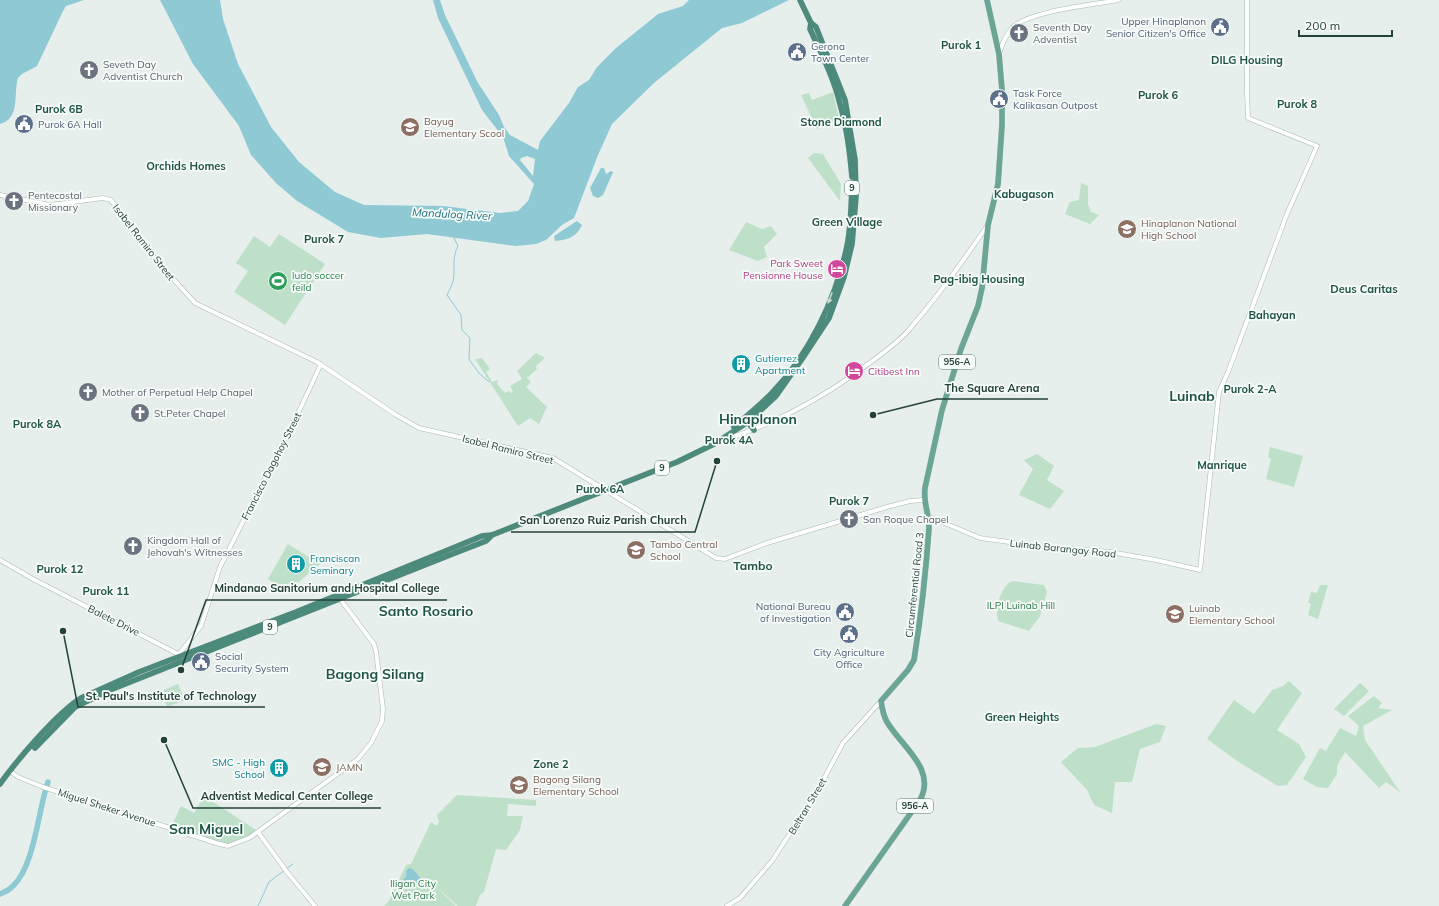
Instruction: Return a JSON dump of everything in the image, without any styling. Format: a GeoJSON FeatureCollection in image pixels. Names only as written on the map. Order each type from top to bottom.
{"type":"FeatureCollection","features":[{"type":"Feature","properties":{"kind":"highway","name":"9"},"geometry":{"type":"LineString","coordinates":[[0,784],[72,704],[108,685],[482,536],[492,535],[677,462],[715,444],[748,422],[776,396],[829,318],[844,277],[852,247],[856,196],[853,145],[845,100],[816,27],[811,23],[800,0]]}},
{"type":"Feature","properties":{"kind":"highway","name":"9"},"geometry":{"type":"LineString","coordinates":[[715,444],[771,393],[797,361],[824,315],[847,246],[853,181],[846,131],[840,103],[827,66],[810,29],[811,23]]}},
{"type":"Feature","properties":{"kind":"highway"},"geometry":{"type":"LineString","coordinates":[[748,422],[754,430]]}},
{"type":"Feature","properties":{"kind":"highway","name":"9"},"geometry":{"type":"LineString","coordinates":[[181,657],[340,599],[486,541],[492,535]]}},
{"type":"Feature","properties":{"kind":"highway","name":"9"},"geometry":{"type":"LineString","coordinates":[[0,789],[11,772]]}},
{"type":"Feature","properties":{"kind":"main road","name":"956-A"},"geometry":{"type":"LineString","coordinates":[[987,0],[999,54],[1002,125],[998,184],[988,225]]}},
{"type":"Feature","properties":{"kind":"main road","name":"Circumferential Road 3"},"geometry":{"type":"LineString","coordinates":[[881,701],[908,670],[914,660],[928,546],[928,516],[924,500],[925,488],[938,425],[961,349],[979,302],[988,225]]}},
{"type":"Feature","properties":{"kind":"main road","name":"956-A"},"geometry":{"type":"LineString","coordinates":[[845,906],[920,800],[925,788],[925,779],[922,770],[886,721],[881,701]]}},
{"type":"Feature","properties":{"kind":"street"},"geometry":{"type":"LineString","coordinates":[[999,54],[1007,34],[1021,21],[1053,12],[1118,0]]}},
{"type":"Feature","properties":{"kind":"street","name":"Luinab Barangay Road"},"geometry":{"type":"LineString","coordinates":[[928,516],[980,538],[1046,547],[1110,552],[1200,570],[1219,392],[1228,372],[1287,214],[1317,146],[1248,118],[1247,0]]}},
{"type":"Feature","properties":{"kind":"street","name":"Isabel Ramiro Street"},"geometry":{"type":"LineString","coordinates":[[0,195],[50,205],[103,198],[111,200],[150,252],[177,284],[201,306],[319,363],[412,425],[553,458],[608,490],[716,558],[722,559],[767,543],[887,507],[910,501],[924,500]]}},
{"type":"Feature","properties":{"kind":"street","name":"956-A"},"geometry":{"type":"LineString","coordinates":[[715,444],[754,430],[810,404],[861,370],[891,347],[907,332],[946,285],[988,225]]}},
{"type":"Feature","properties":{"kind":"street","name":"Francisco Dagohoy Street"},"geometry":{"type":"LineString","coordinates":[[181,657],[201,626],[220,567],[302,407],[319,363]]}},
{"type":"Feature","properties":{"kind":"street","name":"Balete Drive"},"geometry":{"type":"LineString","coordinates":[[0,560],[44,585],[181,657]]}},
{"type":"Feature","properties":{"kind":"street","name":"Miguel Sheker Avenue"},"geometry":{"type":"LineString","coordinates":[[11,772],[45,788],[228,846],[238,843],[258,832],[327,780],[358,759],[372,743],[380,727],[383,709],[374,644],[340,599]]}},
{"type":"Feature","properties":{"kind":"street","name":"Beltran Street"},"geometry":{"type":"LineString","coordinates":[[727,906],[740,898],[772,861],[817,792],[839,747],[881,701]]}},
{"type":"Feature","properties":{"kind":"street"},"geometry":{"type":"LineString","coordinates":[[258,832],[285,871],[315,906]]}},
{"type":"Feature","properties":{"kind":"green space"},"geometry":{"type":"Polygon","coordinates":[[[833,92],[839,118],[817,129],[801,95],[809,93],[812,100],[833,92]]]}},
{"type":"Feature","properties":{"kind":"green space"},"geometry":{"type":"Polygon","coordinates":[[[814,153],[823,154],[841,184],[840,201],[808,158],[814,153]]]}},
{"type":"Feature","properties":{"kind":"green space"},"geometry":{"type":"Polygon","coordinates":[[[1081,183],[1088,186],[1088,204],[1091,212],[1099,215],[1090,224],[1065,214],[1070,202],[1079,200],[1081,183]]]}},
{"type":"Feature","properties":{"kind":"green space"},"geometry":{"type":"Polygon","coordinates":[[[746,222],[762,229],[771,226],[777,234],[764,247],[767,257],[758,261],[729,250],[746,222]]]}},
{"type":"Feature","properties":{"kind":"green space","name":"ludo soccer feild"},"geometry":{"type":"Polygon","coordinates":[[[279,234],[325,264],[285,325],[234,292],[248,271],[236,263],[254,236],[270,247],[279,234]]]}},
{"type":"Feature","properties":{"kind":"green space"},"geometry":{"type":"Polygon","coordinates":[[[536,353],[545,358],[536,366],[537,369],[527,378],[531,382],[526,387],[547,407],[539,424],[530,418],[518,426],[475,359],[482,358],[490,369],[486,372],[492,382],[497,380],[497,384],[505,393],[509,391],[511,393],[513,391],[510,386],[522,379],[517,371],[536,353]]]}},
{"type":"Feature","properties":{"kind":"green space"},"geometry":{"type":"Polygon","coordinates":[[[1270,447],[1303,456],[1294,487],[1266,479],[1271,459],[1268,457],[1270,447]]]}},
{"type":"Feature","properties":{"kind":"green space"},"geometry":{"type":"Polygon","coordinates":[[[1037,454],[1054,466],[1047,480],[1064,491],[1050,509],[1019,495],[1033,469],[1024,460],[1037,454]]]}},
{"type":"Feature","properties":{"kind":"green space"},"geometry":{"type":"Polygon","coordinates":[[[288,544],[320,564],[287,592],[268,579],[288,544]]]}},
{"type":"Feature","properties":{"kind":"green space","name":"ILPI Luinab Hill"},"geometry":{"type":"Polygon","coordinates":[[[1013,581],[1044,585],[1047,592],[1040,616],[1029,631],[998,621],[997,611],[1000,598],[1008,583],[1013,581]]]}},
{"type":"Feature","properties":{"kind":"green space"},"geometry":{"type":"Polygon","coordinates":[[[1320,585],[1328,585],[1318,619],[1308,615],[1311,604],[1308,602],[1311,592],[1317,593],[1320,585]]]}},
{"type":"Feature","properties":{"kind":"green space"},"geometry":{"type":"Polygon","coordinates":[[[1289,681],[1302,693],[1277,730],[1299,744],[1306,757],[1287,785],[1278,786],[1240,763],[1207,739],[1234,700],[1254,714],[1272,690],[1283,686],[1289,681]]]}},
{"type":"Feature","properties":{"kind":"green space"},"geometry":{"type":"Polygon","coordinates":[[[1360,683],[1369,691],[1344,716],[1334,709],[1360,683]]]}},
{"type":"Feature","properties":{"kind":"green space"},"geometry":{"type":"Polygon","coordinates":[[[178,684],[185,700],[167,707],[161,691],[178,684]]]}},
{"type":"Feature","properties":{"kind":"green space"},"geometry":{"type":"Polygon","coordinates":[[[1374,696],[1382,703],[1378,708],[1392,710],[1363,726],[1365,740],[1400,792],[1386,782],[1379,788],[1345,752],[1337,766],[1337,774],[1328,788],[1317,787],[1303,779],[1320,748],[1326,751],[1340,728],[1356,736],[1359,726],[1348,716],[1374,696]]]}},
{"type":"Feature","properties":{"kind":"green space"},"geometry":{"type":"Polygon","coordinates":[[[1156,724],[1166,726],[1160,742],[1140,749],[1132,782],[1115,782],[1112,813],[1094,805],[1087,790],[1061,762],[1078,748],[1095,747],[1156,724]]]}},
{"type":"Feature","properties":{"kind":"green space","name":"Iligan City Wet Park"},"geometry":{"type":"Polygon","coordinates":[[[457,795],[536,800],[536,806],[508,804],[507,816],[523,816],[520,830],[506,850],[496,849],[484,892],[480,895],[476,906],[458,906],[434,885],[456,906],[384,906],[389,901],[406,865],[411,864],[431,822],[437,826],[439,822],[437,815],[457,795]]]}},
{"type":"Feature","properties":{"kind":"green space"},"geometry":{"type":"Polygon","coordinates":[[[204,796],[256,830],[240,840],[232,843],[222,843],[171,827],[181,806],[194,813],[204,796]]]}},
{"type":"Feature","properties":{"kind":"water"},"geometry":{"type":"Polygon","coordinates":[[[0,0],[84,0],[66,6],[37,66],[22,74],[18,78],[14,111],[7,121],[0,124],[0,0]]]}},
{"type":"Feature","properties":{"kind":"water","name":"Mandulog River"},"geometry":{"type":"Polygon","coordinates":[[[160,0],[220,0],[223,19],[238,64],[271,127],[299,162],[335,192],[364,205],[443,206],[500,213],[518,211],[528,201],[534,184],[509,156],[503,137],[482,110],[438,18],[433,0],[440,0],[445,15],[478,83],[499,115],[504,127],[510,135],[538,150],[540,141],[569,103],[578,87],[589,80],[597,67],[616,48],[658,14],[683,6],[689,0],[789,0],[742,23],[722,28],[654,83],[612,124],[598,155],[574,218],[562,225],[546,240],[536,244],[516,246],[427,234],[381,238],[348,232],[297,201],[276,183],[251,155],[239,126],[193,64],[160,0]],[[527,156],[521,158],[520,160],[533,176],[535,159],[527,156]]]}},
{"type":"Feature","properties":{"kind":"water"},"geometry":{"type":"Polygon","coordinates":[[[601,168],[604,168],[606,174],[611,171],[613,172],[603,195],[598,198],[593,196],[590,188],[601,168]]]}},
{"type":"Feature","properties":{"kind":"water"},"geometry":{"type":"Polygon","coordinates":[[[577,221],[582,225],[574,235],[564,240],[555,241],[554,236],[577,221]]]}},
{"type":"Feature","properties":{"kind":"water"},"geometry":{"type":"Polygon","coordinates":[[[409,868],[413,869],[422,880],[418,884],[410,880],[407,886],[404,887],[400,882],[406,877],[406,871],[409,868]]]}},
{"type":"Feature","properties":{"kind":"waterway"},"geometry":{"type":"LineString","coordinates":[[454,238],[458,246],[455,256],[452,285],[447,295],[461,315],[462,330],[470,338],[469,359],[478,372],[489,382]]}},
{"type":"Feature","properties":{"kind":"waterway"},"geometry":{"type":"LineString","coordinates":[[0,894],[12,887],[20,877],[26,865],[35,837],[48,782]]}},
{"type":"Feature","properties":{"kind":"waterway"},"geometry":{"type":"LineString","coordinates":[[287,868],[293,864]]}},
{"type":"Feature","properties":{"kind":"waterway"},"geometry":{"type":"LineString","coordinates":[[258,906],[269,882],[285,870]]}},
{"type":"Feature","properties":{"kind":"place","name":"Upper Hinaplanon Senior Citizen's Office"},"geometry":{"type":"Point","coordinates":[1220,27]}},
{"type":"Feature","properties":{"kind":"place","name":"Seventh Day Adventist"},"geometry":{"type":"Point","coordinates":[1019,33]}},
{"type":"Feature","properties":{"kind":"place","name":"Gerona Town Center"},"geometry":{"type":"Point","coordinates":[797,52]}},
{"type":"Feature","properties":{"kind":"place","name":"Seveth Day Adventist Church"},"geometry":{"type":"Point","coordinates":[89,70]}},
{"type":"Feature","properties":{"kind":"place","name":"Task Force Kalikasan Outpost"},"geometry":{"type":"Point","coordinates":[999,99]}},
{"type":"Feature","properties":{"kind":"place","name":"Purok 6A Hall"},"geometry":{"type":"Point","coordinates":[24,124]}},
{"type":"Feature","properties":{"kind":"place","name":"Bayug Elementary Scool"},"geometry":{"type":"Point","coordinates":[410,127]}},
{"type":"Feature","properties":{"kind":"place","name":"Pentecostal Missionary"},"geometry":{"type":"Point","coordinates":[14,201]}},
{"type":"Feature","properties":{"kind":"place","name":"Hinaplanon National High School"},"geometry":{"type":"Point","coordinates":[1127,229]}},
{"type":"Feature","properties":{"kind":"place","name":"Park Sweet Pensionne House"},"geometry":{"type":"Point","coordinates":[837,269]}},
{"type":"Feature","properties":{"kind":"place","name":"ludo soccer feild"},"geometry":{"type":"Point","coordinates":[278,281]}},
{"type":"Feature","properties":{"kind":"place","name":"Gutierrez Apartment"},"geometry":{"type":"Point","coordinates":[741,364]}},
{"type":"Feature","properties":{"kind":"place","name":"Citibest Inn"},"geometry":{"type":"Point","coordinates":[854,371]}},
{"type":"Feature","properties":{"kind":"place","name":"Mother of Perpetual Help Chapel"},"geometry":{"type":"Point","coordinates":[88,392]}},
{"type":"Feature","properties":{"kind":"place","name":"St.Peter Chapel"},"geometry":{"type":"Point","coordinates":[140,413]}},
{"type":"Feature","properties":{"kind":"place","name":"The Square Arena"},"geometry":{"type":"Point","coordinates":[873,415]}},
{"type":"Feature","properties":{"kind":"place","name":"San Lorenzo Ruiz Parish Church"},"geometry":{"type":"Point","coordinates":[717,461]}},
{"type":"Feature","properties":{"kind":"place","name":"San Roque Chapel"},"geometry":{"type":"Point","coordinates":[849,519]}},
{"type":"Feature","properties":{"kind":"place","name":"Kingdom Hall of Jehovah's Witnesses"},"geometry":{"type":"Point","coordinates":[133,546]}},
{"type":"Feature","properties":{"kind":"place","name":"Tambo Central School"},"geometry":{"type":"Point","coordinates":[636,550]}},
{"type":"Feature","properties":{"kind":"place","name":"Franciscan Seminary"},"geometry":{"type":"Point","coordinates":[296,564]}},
{"type":"Feature","properties":{"kind":"place","name":"National Bureau of Investigation"},"geometry":{"type":"Point","coordinates":[845,612]}},
{"type":"Feature","properties":{"kind":"place","name":"Luinab Elementary School"},"geometry":{"type":"Point","coordinates":[1175,614]}},
{"type":"Feature","properties":{"kind":"place","name":"St. Paul's Institute of Technology"},"geometry":{"type":"Point","coordinates":[63,631]}},
{"type":"Feature","properties":{"kind":"place","name":"City Agriculture Office"},"geometry":{"type":"Point","coordinates":[849,634]}},
{"type":"Feature","properties":{"kind":"place","name":"Social Security System"},"geometry":{"type":"Point","coordinates":[201,662]}},
{"type":"Feature","properties":{"kind":"place","name":"Mindanao Sanitorium and Hospital College"},"geometry":{"type":"Point","coordinates":[181,670]}},
{"type":"Feature","properties":{"kind":"place","name":"Adventist Medical Center College"},"geometry":{"type":"Point","coordinates":[164,740]}},
{"type":"Feature","properties":{"kind":"place","name":"JAMN"},"geometry":{"type":"Point","coordinates":[322,767]}},
{"type":"Feature","properties":{"kind":"place","name":"SMC - High School"},"geometry":{"type":"Point","coordinates":[279,768]}},
{"type":"Feature","properties":{"kind":"place","name":"Bagong Silang Elementary School"},"geometry":{"type":"Point","coordinates":[519,785]}},
{"type":"Feature","properties":{"kind":"district","name":"Purok 1"},"geometry":{"type":"Point","coordinates":[961,45]}},
{"type":"Feature","properties":{"kind":"district","name":"DILG Housing"},"geometry":{"type":"Point","coordinates":[1247,60]}},
{"type":"Feature","properties":{"kind":"district","name":"Purok 6"},"geometry":{"type":"Point","coordinates":[1158,95]}},
{"type":"Feature","properties":{"kind":"district","name":"Purok 8"},"geometry":{"type":"Point","coordinates":[1297,104]}},
{"type":"Feature","properties":{"kind":"district","name":"Purok 6B"},"geometry":{"type":"Point","coordinates":[59,109]}},
{"type":"Feature","properties":{"kind":"district","name":"Stone Diamond"},"geometry":{"type":"Point","coordinates":[841,122]}},
{"type":"Feature","properties":{"kind":"district","name":"Orchids Homes"},"geometry":{"type":"Point","coordinates":[186,166]}},
{"type":"Feature","properties":{"kind":"district","name":"Kabugason"},"geometry":{"type":"Point","coordinates":[1024,194]}},
{"type":"Feature","properties":{"kind":"district","name":"Green Village"},"geometry":{"type":"Point","coordinates":[847,222]}},
{"type":"Feature","properties":{"kind":"district","name":"Purok 7"},"geometry":{"type":"Point","coordinates":[324,239]}},
{"type":"Feature","properties":{"kind":"district","name":"Pag-ibig Housing"},"geometry":{"type":"Point","coordinates":[979,279]}},
{"type":"Feature","properties":{"kind":"district","name":"Deus Caritas"},"geometry":{"type":"Point","coordinates":[1364,289]}},
{"type":"Feature","properties":{"kind":"district","name":"Bahayan"},"geometry":{"type":"Point","coordinates":[1272,315]}},
{"type":"Feature","properties":{"kind":"district","name":"Purok 2-A"},"geometry":{"type":"Point","coordinates":[1250,389]}},
{"type":"Feature","properties":{"kind":"district","name":"Luinab"},"geometry":{"type":"Point","coordinates":[1192,396]}},
{"type":"Feature","properties":{"kind":"district","name":"Hinaplanon"},"geometry":{"type":"Point","coordinates":[758,419]}},
{"type":"Feature","properties":{"kind":"district","name":"Purok 8A"},"geometry":{"type":"Point","coordinates":[37,424]}},
{"type":"Feature","properties":{"kind":"district","name":"Purok 4A"},"geometry":{"type":"Point","coordinates":[729,440]}},
{"type":"Feature","properties":{"kind":"district","name":"Manrique"},"geometry":{"type":"Point","coordinates":[1222,465]}},
{"type":"Feature","properties":{"kind":"district","name":"Purok 6A"},"geometry":{"type":"Point","coordinates":[600,489]}},
{"type":"Feature","properties":{"kind":"district","name":"Purok 7"},"geometry":{"type":"Point","coordinates":[849,501]}},
{"type":"Feature","properties":{"kind":"district","name":"Tambo"},"geometry":{"type":"Point","coordinates":[753,566]}},
{"type":"Feature","properties":{"kind":"district","name":"Purok 12"},"geometry":{"type":"Point","coordinates":[60,569]}},
{"type":"Feature","properties":{"kind":"district","name":"Purok 11"},"geometry":{"type":"Point","coordinates":[106,591]}},
{"type":"Feature","properties":{"kind":"district","name":"Santo Rosario"},"geometry":{"type":"Point","coordinates":[426,611]}},
{"type":"Feature","properties":{"kind":"district","name":"Bagong Silang"},"geometry":{"type":"Point","coordinates":[375,674]}},
{"type":"Feature","properties":{"kind":"district","name":"Green Heights"},"geometry":{"type":"Point","coordinates":[1022,717]}},
{"type":"Feature","properties":{"kind":"district","name":"Zone 2"},"geometry":{"type":"Point","coordinates":[551,764]}},
{"type":"Feature","properties":{"kind":"district","name":"San Miguel"},"geometry":{"type":"Point","coordinates":[206,829]}}]}
